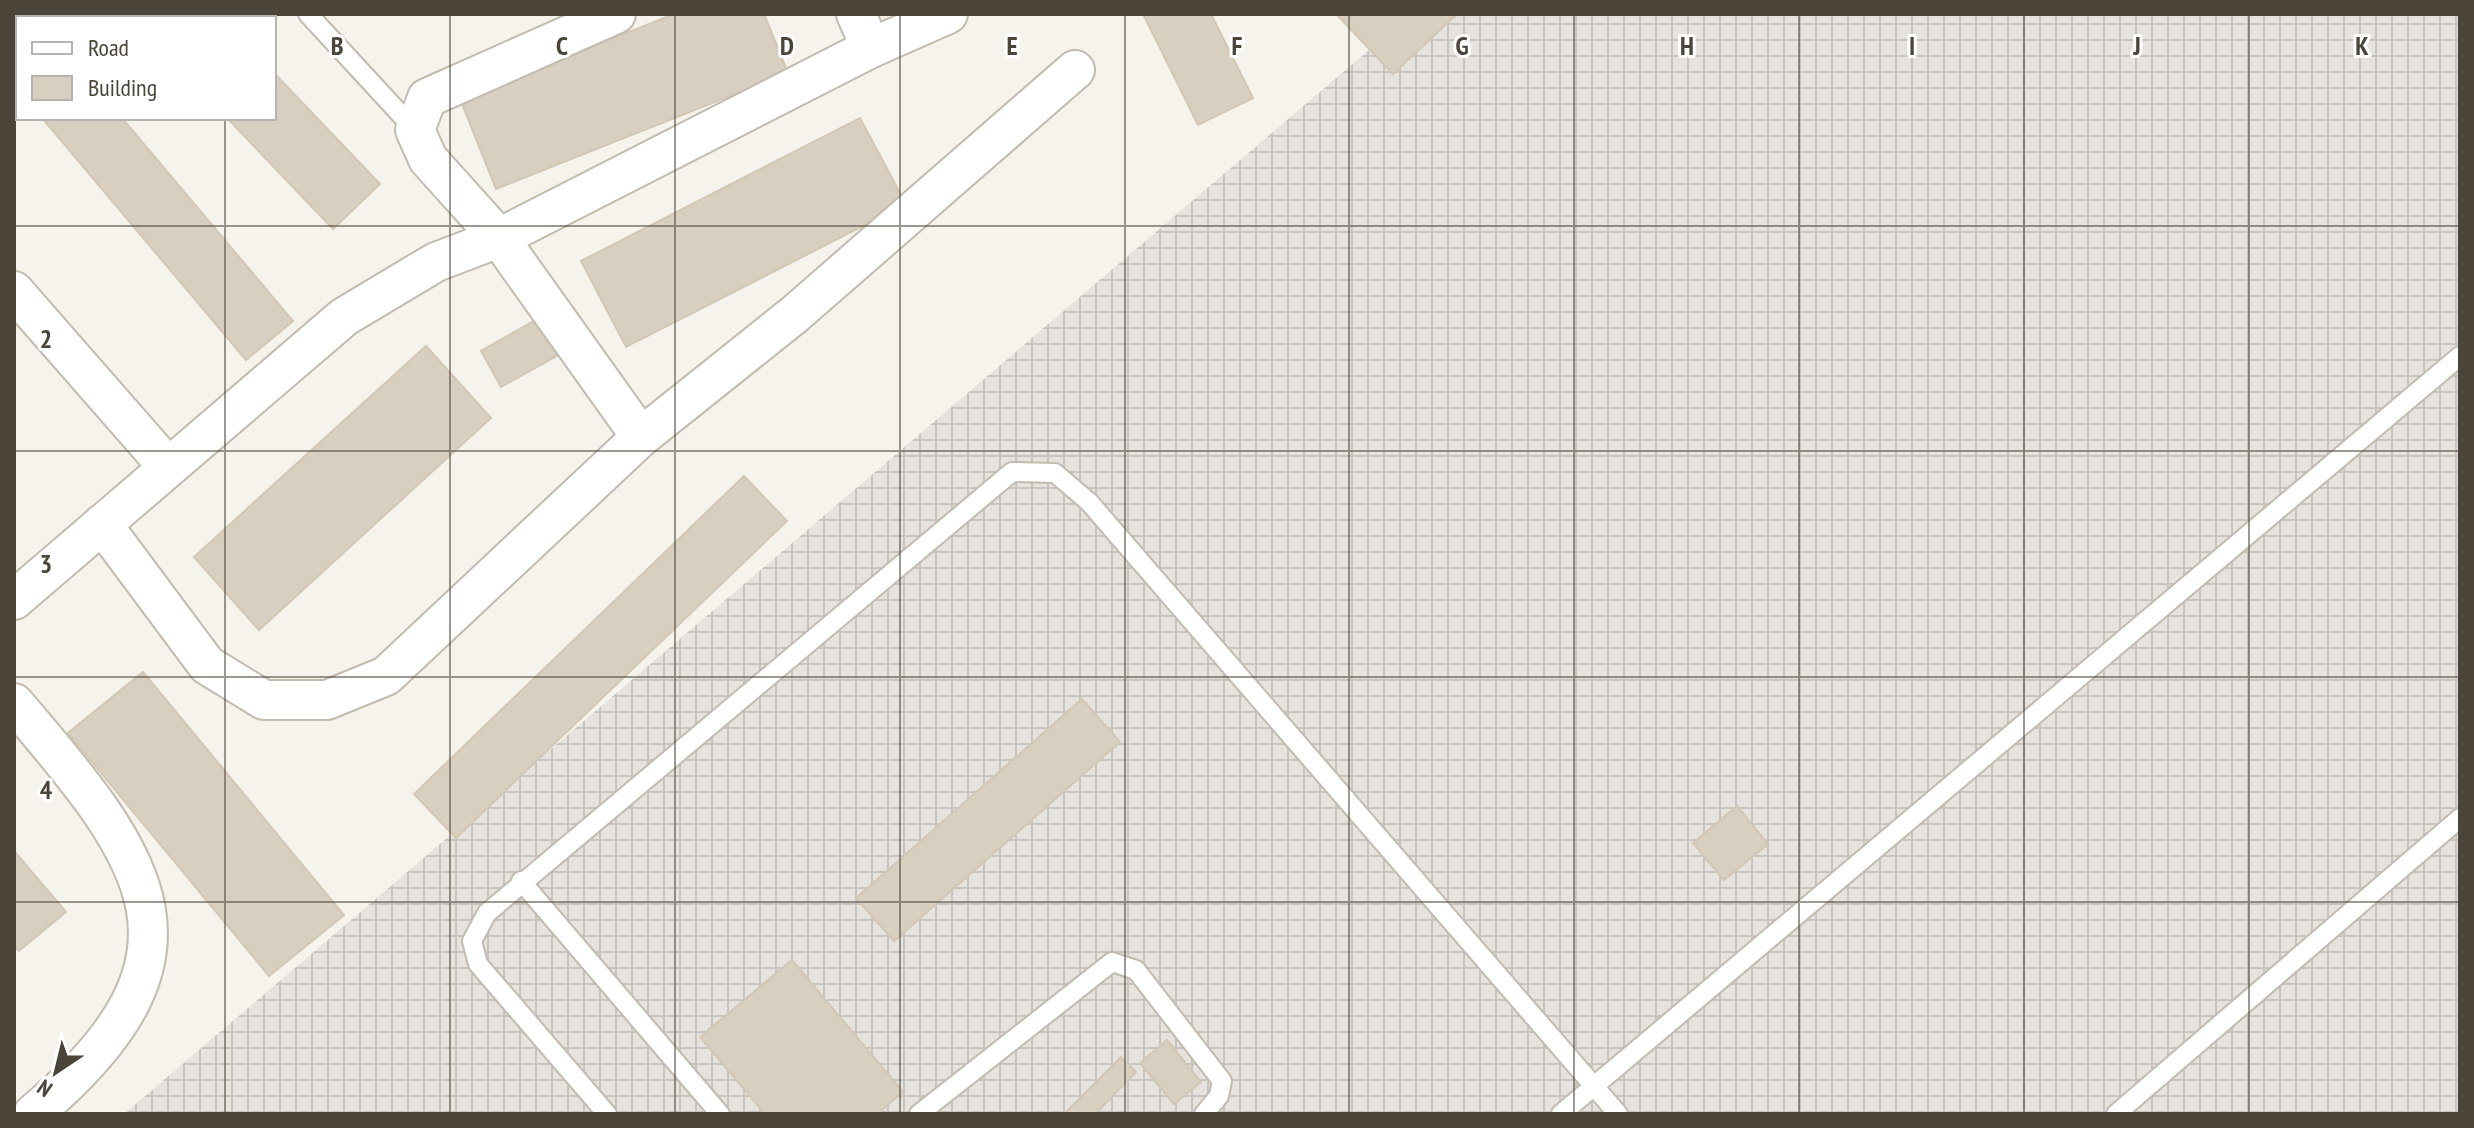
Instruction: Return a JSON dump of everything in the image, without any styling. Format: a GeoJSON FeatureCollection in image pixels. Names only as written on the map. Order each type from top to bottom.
{"type":"FeatureCollection","features":[{"type":"Feature","properties":{"kind":"street"},"geometry":{"type":"LineString","coordinates":[[616,14],[427,98],[415,130],[428,159],[499,238],[641,437]]}},
{"type":"Feature","properties":{"kind":"street"},"geometry":{"type":"LineString","coordinates":[[14,600],[344,317],[436,262],[499,238],[863,31],[948,14]]}},
{"type":"Feature","properties":{"kind":"street"},"geometry":{"type":"LineString","coordinates":[[102,524],[207,665],[264,700],[327,700],[386,676],[641,437],[795,314],[1075,70]]}},
{"type":"Feature","properties":{"kind":"street"},"geometry":{"type":"LineString","coordinates":[[14,291],[168,467]]}},
{"type":"Feature","properties":{"kind":"street"},"geometry":{"type":"LineString","coordinates":[[14,703],[103,811],[133,865],[146,903],[149,952],[139,987],[122,1020],[95,1056],[33,1114]]}},
{"type":"Feature","properties":{"kind":"lane"},"geometry":{"type":"LineString","coordinates":[[308,14],[415,130]]}},
{"type":"Feature","properties":{"kind":"lane"},"geometry":{"type":"LineString","coordinates":[[1561,1114],[2460,356]]}},
{"type":"Feature","properties":{"kind":"lane"},"geometry":{"type":"LineString","coordinates":[[607,1114],[478,964],[472,941],[487,913],[521,881],[1012,472],[1055,473],[1089,502],[1618,1114]]}},
{"type":"Feature","properties":{"kind":"lane"},"geometry":{"type":"LineString","coordinates":[[2116,1114],[2460,818]]}},
{"type":"Feature","properties":{"kind":"lane"},"geometry":{"type":"LineString","coordinates":[[521,881],[720,1114]]}},
{"type":"Feature","properties":{"kind":"lane"},"geometry":{"type":"LineString","coordinates":[[919,1114],[1112,962],[1136,970],[1222,1081],[1219,1096],[1204,1114]]}},
{"type":"Feature","properties":{"kind":"shaded area"},"geometry":{"type":"Polygon","coordinates":[[[1411,14],[2460,14],[2460,1114],[124,1114],[1411,14]]]}},
{"type":"Feature","properties":{"kind":"building"},"geometry":{"type":"Polygon","coordinates":[[[14,14],[35,14],[36,16],[16,16],[16,86],[14,14]]]}},
{"type":"Feature","properties":{"kind":"building"},"geometry":{"type":"Polygon","coordinates":[[[128,14],[220,16],[130,16],[128,14]]]}},
{"type":"Feature","properties":{"kind":"building"},"geometry":{"type":"Polygon","coordinates":[[[674,14],[764,14],[788,73],[496,189],[460,99],[674,14]]]}},
{"type":"Feature","properties":{"kind":"building"},"geometry":{"type":"Polygon","coordinates":[[[1143,14],[1211,14],[1253,98],[1198,125],[1143,14]]]}},
{"type":"Feature","properties":{"kind":"building"},"geometry":{"type":"Polygon","coordinates":[[[1336,14],[1457,14],[1393,74],[1336,14]]]}},
{"type":"Feature","properties":{"kind":"building"},"geometry":{"type":"Polygon","coordinates":[[[276,75],[380,184],[333,229],[229,120],[276,120],[276,75]]]}},
{"type":"Feature","properties":{"kind":"building"},"geometry":{"type":"Polygon","coordinates":[[[860,118],[906,204],[626,347],[581,261],[860,118]]]}},
{"type":"Feature","properties":{"kind":"building"},"geometry":{"type":"Polygon","coordinates":[[[44,120],[124,120],[293,321],[246,360],[44,120]]]}},
{"type":"Feature","properties":{"kind":"building"},"geometry":{"type":"Polygon","coordinates":[[[539,318],[560,354],[501,387],[481,351],[539,318]]]}},
{"type":"Feature","properties":{"kind":"building"},"geometry":{"type":"Polygon","coordinates":[[[426,346],[491,418],[259,630],[194,557],[426,346]]]}},
{"type":"Feature","properties":{"kind":"building"},"geometry":{"type":"Polygon","coordinates":[[[744,476],[787,521],[456,838],[414,794],[744,476]]]}},
{"type":"Feature","properties":{"kind":"building"},"geometry":{"type":"Polygon","coordinates":[[[143,672],[344,915],[269,976],[68,733],[143,672]]]}},
{"type":"Feature","properties":{"kind":"building"},"geometry":{"type":"Polygon","coordinates":[[[1082,699],[1120,742],[894,941],[856,898],[1082,699]]]}},
{"type":"Feature","properties":{"kind":"building"},"geometry":{"type":"Polygon","coordinates":[[[1737,806],[1768,844],[1724,880],[1693,843],[1737,806]]]}},
{"type":"Feature","properties":{"kind":"building"},"geometry":{"type":"Polygon","coordinates":[[[14,851],[66,912],[19,951],[14,946],[14,851]]]}},
{"type":"Feature","properties":{"kind":"building"},"geometry":{"type":"Polygon","coordinates":[[[792,960],[903,1092],[877,1114],[765,1114],[700,1037],[792,960]]]}},
{"type":"Feature","properties":{"kind":"building"},"geometry":{"type":"Polygon","coordinates":[[[1167,1040],[1201,1082],[1174,1104],[1140,1063],[1167,1040]]]}},
{"type":"Feature","properties":{"kind":"building"},"geometry":{"type":"Polygon","coordinates":[[[1121,1057],[1136,1072],[1095,1114],[1064,1114],[1121,1057]]]}}]}
